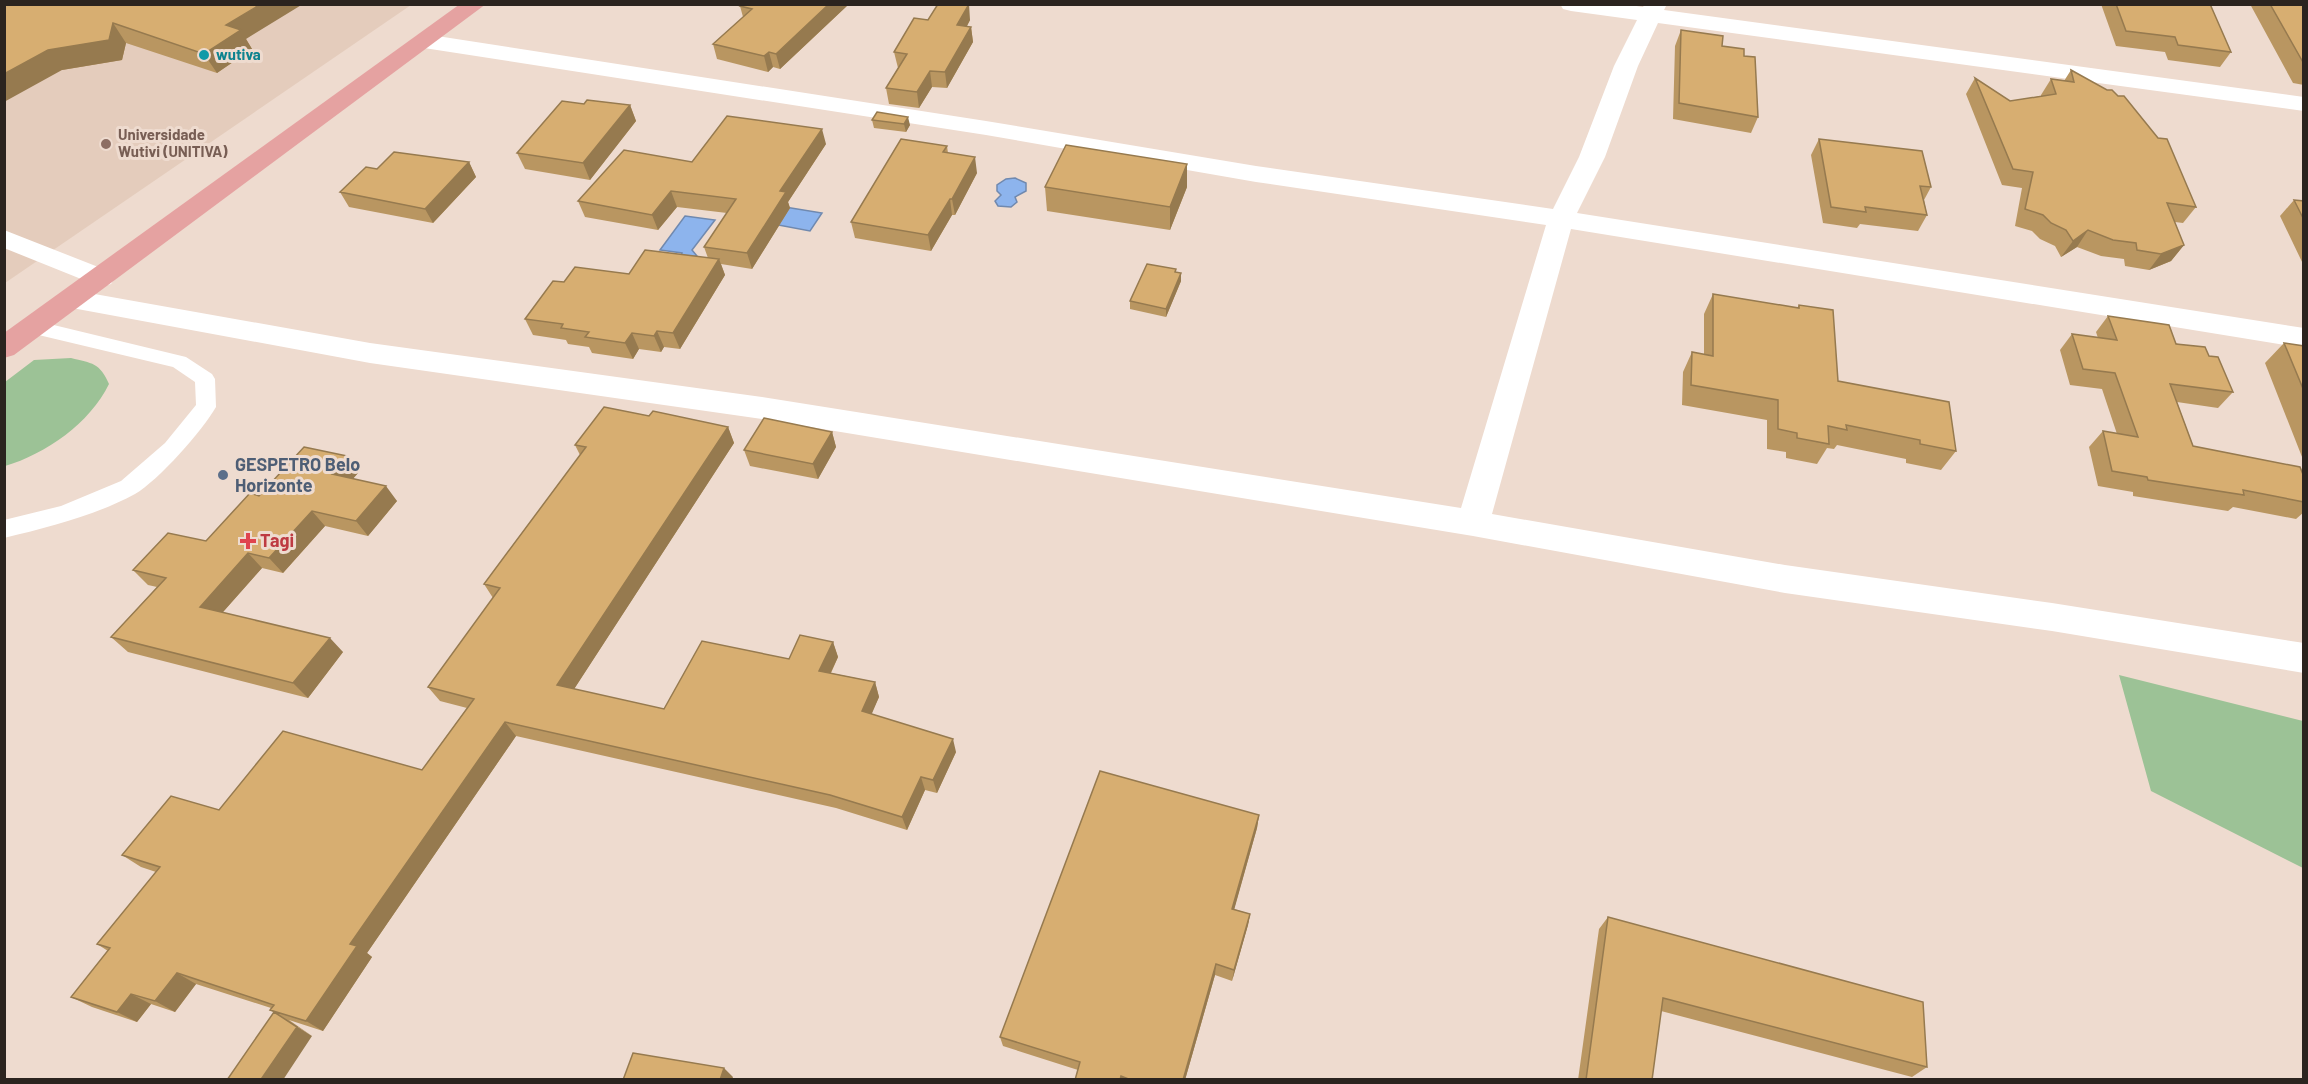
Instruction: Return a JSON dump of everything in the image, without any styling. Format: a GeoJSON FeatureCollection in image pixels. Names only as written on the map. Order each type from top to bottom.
{"type":"FeatureCollection","features":[{"type":"Feature","properties":{"kind":"main road"},"geometry":{"type":"LineString","coordinates":[[4,348],[475,4]]}},
{"type":"Feature","properties":{"kind":"street"},"geometry":{"type":"LineString","coordinates":[[1571,4],[1653,10],[2304,104]]}},
{"type":"Feature","properties":{"kind":"street"},"geometry":{"type":"LineString","coordinates":[[1473,523],[1561,219],[1592,157],[1626,66],[1653,10]]}},
{"type":"Feature","properties":{"kind":"street"},"geometry":{"type":"LineString","coordinates":[[424,41],[974,126],[1256,174],[1561,219],[2304,338]]}},
{"type":"Feature","properties":{"kind":"street"},"geometry":{"type":"LineString","coordinates":[[4,238],[101,278]]}},
{"type":"Feature","properties":{"kind":"street"},"geometry":{"type":"LineString","coordinates":[[72,299],[370,353],[762,408],[1473,523],[1785,579],[2052,617],[2304,658]]}},
{"type":"Feature","properties":{"kind":"lane"},"geometry":{"type":"LineString","coordinates":[[4,529],[65,514],[129,487],[172,449],[206,407],[205,379],[179,362],[33,327]]}},
{"type":"Feature","properties":{"kind":"shaded area","name":"Universidade Wutivi (UNITIVA)"},"geometry":{"type":"Polygon","coordinates":[[[5,5],[411,5],[5,283],[5,5]]]}},
{"type":"Feature","properties":{"kind":"green space"},"geometry":{"type":"Polygon","coordinates":[[[71,358],[95,365],[102,372],[109,384],[101,398],[79,424],[51,445],[36,454],[5,466],[5,382],[34,360],[71,358]]]}},
{"type":"Feature","properties":{"kind":"green space"},"geometry":{"type":"Polygon","coordinates":[[[2119,675],[2303,721],[2303,868],[2151,791],[2119,675]]]}},
{"type":"Feature","properties":{"kind":"water"},"geometry":{"type":"Polygon","coordinates":[[[1015,178],[1026,183],[1026,191],[1015,197],[1017,202],[1011,207],[998,206],[995,201],[1001,195],[997,191],[997,185],[1006,179],[1015,178]]]}},
{"type":"Feature","properties":{"kind":"water"},"geometry":{"type":"Polygon","coordinates":[[[785,207],[822,213],[810,231],[773,224],[785,207]]]}},
{"type":"Feature","properties":{"kind":"water"},"geometry":{"type":"Polygon","coordinates":[[[685,216],[715,220],[692,250],[697,256],[681,257],[682,253],[660,250],[685,216]]]}},
{"type":"Feature","properties":{"kind":"building"},"geometry":{"type":"Polygon","coordinates":[[[4,4],[261,4],[226,25],[241,30],[204,54],[113,23],[109,40],[48,50],[4,74],[4,4]]]}},
{"type":"Feature","properties":{"kind":"building"},"geometry":{"type":"Polygon","coordinates":[[[742,4],[829,4],[776,54],[769,52],[764,56],[713,44],[752,9],[740,6],[742,4]]]}},
{"type":"Feature","properties":{"kind":"building"},"geometry":{"type":"Polygon","coordinates":[[[938,4],[969,4],[957,25],[971,27],[945,72],[930,71],[917,92],[886,88],[907,54],[894,52],[914,18],[928,20],[938,4]]]}},
{"type":"Feature","properties":{"kind":"building"},"geometry":{"type":"Polygon","coordinates":[[[2116,4],[2210,4],[2231,52],[2178,45],[2175,37],[2126,31],[2116,4]]]}},
{"type":"Feature","properties":{"kind":"building"},"geometry":{"type":"Polygon","coordinates":[[[2270,4],[2304,4],[2304,64],[2270,4]]]}},
{"type":"Feature","properties":{"kind":"building"},"geometry":{"type":"Polygon","coordinates":[[[1681,30],[1723,36],[1722,46],[1744,49],[1744,56],[1755,57],[1758,117],[1679,103],[1681,30]]]}},
{"type":"Feature","properties":{"kind":"building"},"geometry":{"type":"Polygon","coordinates":[[[2071,70],[2107,90],[2112,90],[2118,96],[2124,96],[2158,138],[2167,139],[2196,207],[2167,203],[2184,245],[2161,254],[2137,250],[2136,243],[2113,240],[2088,230],[2073,241],[2066,230],[2051,223],[2043,215],[2025,209],[2033,172],[2013,169],[1975,78],[2010,101],[2056,94],[2051,79],[2074,82],[2071,70]]]}},
{"type":"Feature","properties":{"kind":"building"},"geometry":{"type":"Polygon","coordinates":[[[587,100],[630,105],[583,163],[517,153],[562,101],[584,104],[587,100]]]}},
{"type":"Feature","properties":{"kind":"building"},"geometry":{"type":"Polygon","coordinates":[[[877,112],[908,117],[904,124],[872,120],[877,112]]]}},
{"type":"Feature","properties":{"kind":"building"},"geometry":{"type":"Polygon","coordinates":[[[727,116],[822,129],[780,191],[786,192],[747,253],[704,247],[736,199],[671,191],[652,215],[578,201],[624,150],[692,162],[727,116]]]}},
{"type":"Feature","properties":{"kind":"building"},"geometry":{"type":"Polygon","coordinates":[[[901,139],[947,146],[943,152],[975,157],[952,199],[928,235],[851,222],[901,139]]]}},
{"type":"Feature","properties":{"kind":"building"},"geometry":{"type":"Polygon","coordinates":[[[1819,139],[1922,151],[1931,187],[1920,186],[1927,215],[1865,207],[1866,212],[1831,207],[1819,139]]]}},
{"type":"Feature","properties":{"kind":"building"},"geometry":{"type":"Polygon","coordinates":[[[1066,145],[1187,164],[1170,207],[1045,187],[1066,145]]]}},
{"type":"Feature","properties":{"kind":"building"},"geometry":{"type":"Polygon","coordinates":[[[394,152],[469,162],[425,209],[340,192],[366,167],[377,169],[394,152]]]}},
{"type":"Feature","properties":{"kind":"building"},"geometry":{"type":"Polygon","coordinates":[[[2294,200],[2304,201],[2304,220],[2294,200]]]}},
{"type":"Feature","properties":{"kind":"building"},"geometry":{"type":"Polygon","coordinates":[[[645,250],[719,259],[673,333],[657,331],[654,336],[632,333],[625,343],[585,337],[589,332],[561,328],[563,324],[525,319],[553,281],[564,282],[575,267],[629,274],[645,250]]]}},
{"type":"Feature","properties":{"kind":"building"},"geometry":{"type":"Polygon","coordinates":[[[1147,264],[1176,269],[1175,272],[1181,273],[1166,309],[1130,301],[1147,264]]]}},
{"type":"Feature","properties":{"kind":"building"},"geometry":{"type":"Polygon","coordinates":[[[1713,294],[1799,308],[1799,305],[1833,310],[1838,381],[1949,402],[1956,451],[1920,444],[1920,440],[1846,425],[1847,430],[1828,426],[1829,444],[1797,438],[1797,433],[1778,429],[1778,400],[1691,385],[1692,352],[1713,356],[1713,294]]]}},
{"type":"Feature","properties":{"kind":"building"},"geometry":{"type":"Polygon","coordinates":[[[2108,316],[2169,325],[2176,344],[2205,347],[2209,356],[2218,357],[2233,392],[2170,384],[2193,446],[2300,467],[2304,477],[2304,502],[2243,490],[2244,495],[2148,480],[2147,477],[2112,471],[2103,431],[2138,437],[2115,373],[2083,369],[2072,334],[2117,340],[2108,316]]]}},
{"type":"Feature","properties":{"kind":"building"},"geometry":{"type":"Polygon","coordinates":[[[2284,343],[2304,346],[2304,391],[2284,343]]]}},
{"type":"Feature","properties":{"kind":"building"},"geometry":{"type":"Polygon","coordinates":[[[604,407],[649,416],[653,411],[728,427],[557,685],[664,709],[702,641],[789,659],[800,635],[833,642],[819,671],[875,682],[862,711],[953,739],[933,780],[921,777],[902,817],[830,795],[505,722],[350,944],[357,946],[306,1021],[270,1010],[274,1005],[177,973],[155,1001],[131,994],[117,1012],[71,997],[110,948],[97,944],[160,867],[122,855],[171,796],[219,810],[283,731],[422,770],[474,699],[428,687],[500,588],[484,584],[586,447],[575,445],[604,407]]]}},
{"type":"Feature","properties":{"kind":"building"},"geometry":{"type":"Polygon","coordinates":[[[764,418],[832,432],[813,464],[744,450],[764,418]]]}},
{"type":"Feature","properties":{"kind":"building"},"geometry":{"type":"Polygon","coordinates":[[[304,447],[347,456],[332,474],[386,486],[356,521],[312,511],[269,558],[248,553],[200,607],[330,638],[293,683],[111,637],[166,578],[133,570],[168,533],[206,541],[250,493],[259,496],[304,447]]]}},
{"type":"Feature","properties":{"kind":"building"},"geometry":{"type":"Polygon","coordinates":[[[1100,771],[1259,815],[1232,909],[1250,914],[1234,970],[1216,964],[1183,1080],[1131,1080],[1121,1076],[1120,1080],[1075,1080],[1080,1062],[1000,1037],[1100,771]]]}},
{"type":"Feature","properties":{"kind":"building"},"geometry":{"type":"Polygon","coordinates":[[[1608,917],[1923,1002],[1927,1067],[1663,998],[1652,1080],[1586,1080],[1608,917]]]}},
{"type":"Feature","properties":{"kind":"building"},"geometry":{"type":"Polygon","coordinates":[[[274,1012],[297,1027],[262,1078],[267,1080],[227,1080],[274,1012]]]}},
{"type":"Feature","properties":{"kind":"building"},"geometry":{"type":"Polygon","coordinates":[[[633,1053],[724,1068],[720,1080],[623,1080],[633,1053]]]}},
{"type":"Feature","properties":{"kind":"place","name":"wutiva"},"geometry":{"type":"Point","coordinates":[204,55]}},
{"type":"Feature","properties":{"kind":"place","name":"Universidade Wutivi (UNITIVA)"},"geometry":{"type":"Point","coordinates":[106,144]}},
{"type":"Feature","properties":{"kind":"place","name":"GESPETRO Belo Horizonte"},"geometry":{"type":"Point","coordinates":[223,475]}},
{"type":"Feature","properties":{"kind":"place","name":"Tagi"},"geometry":{"type":"Point","coordinates":[248,541]}}]}
